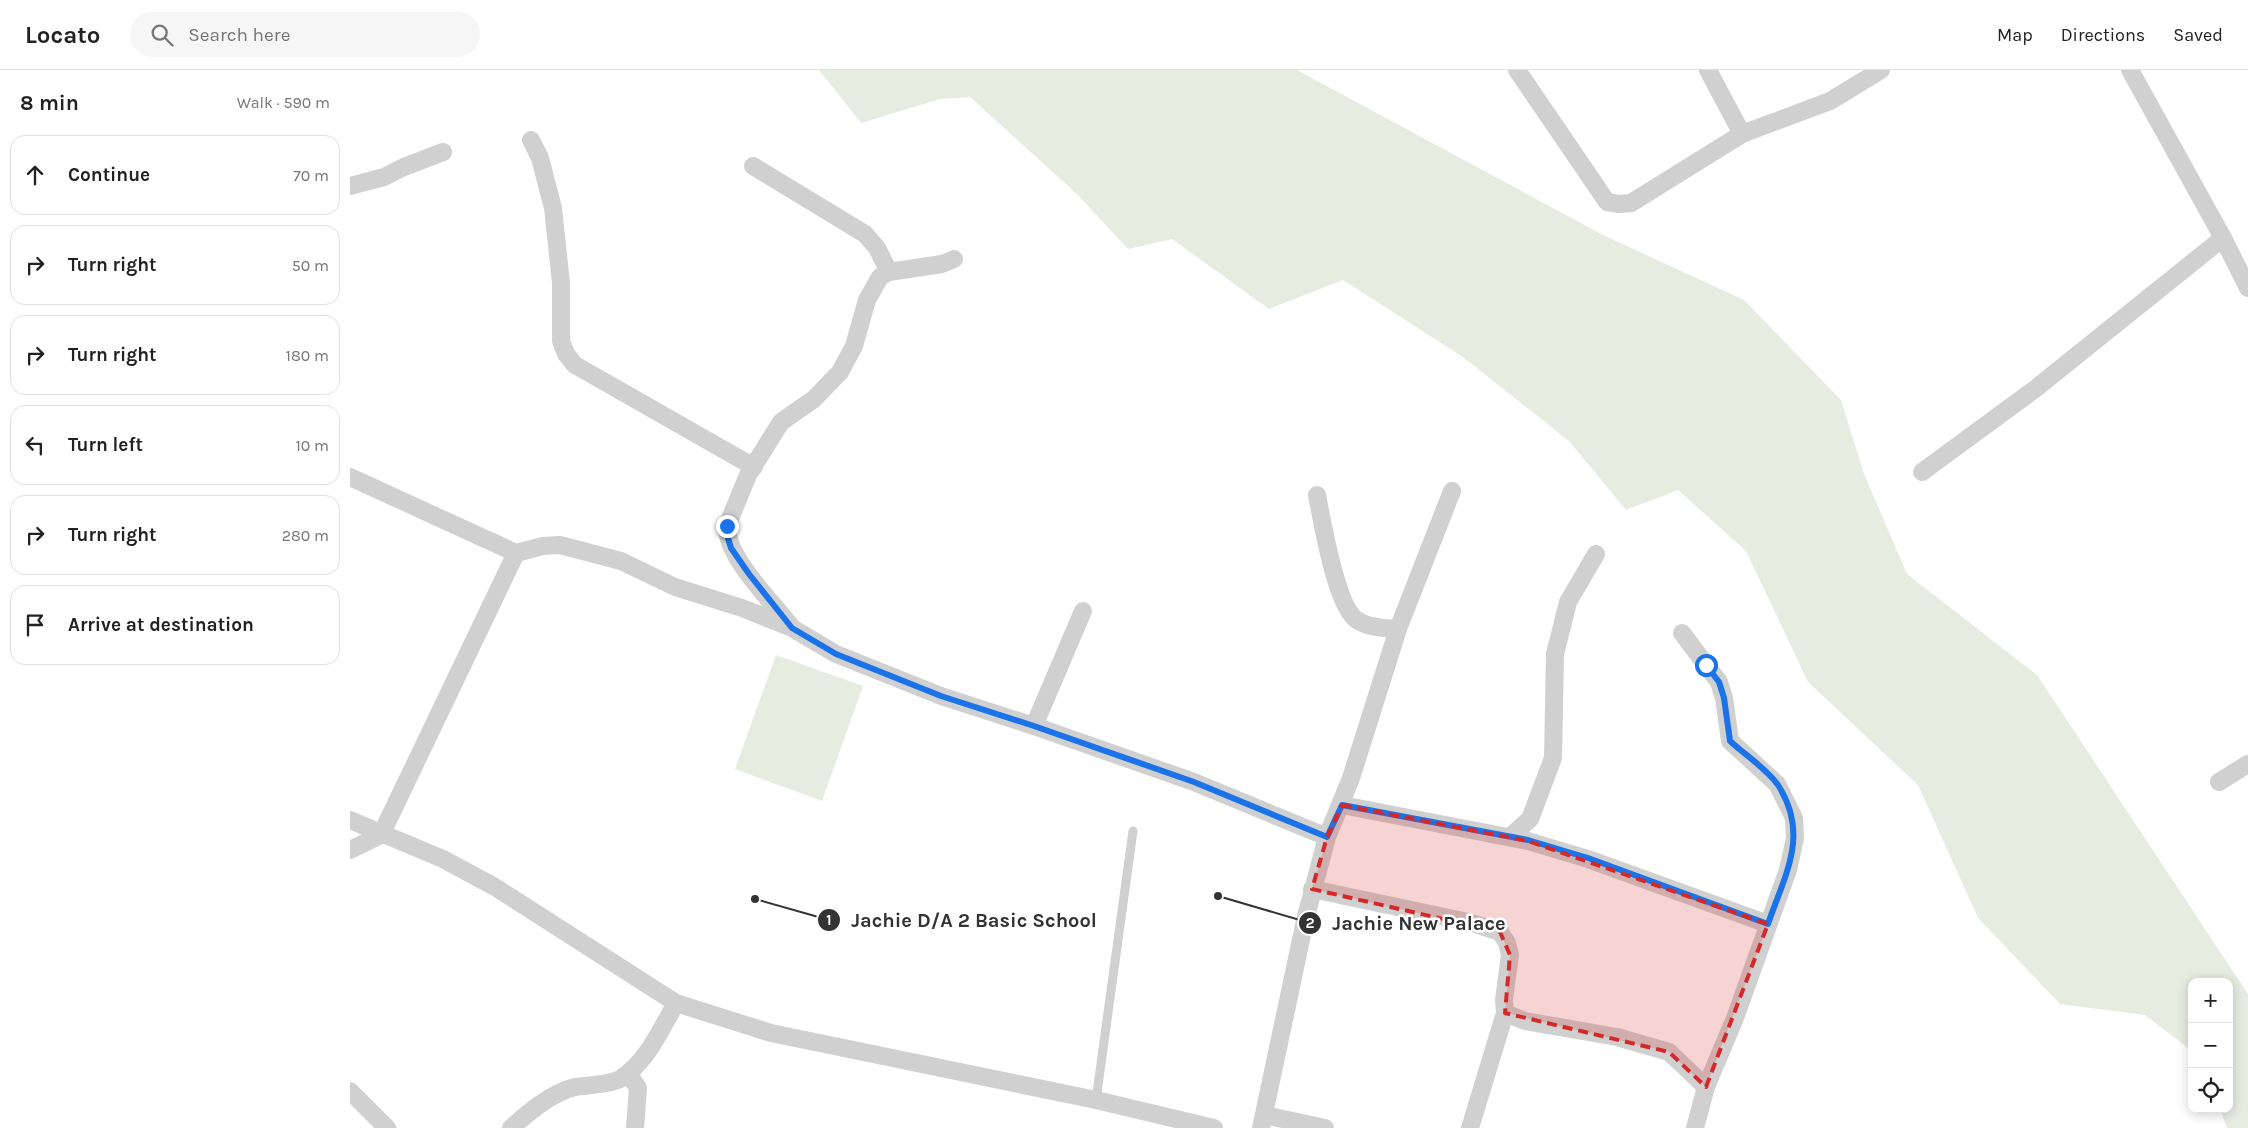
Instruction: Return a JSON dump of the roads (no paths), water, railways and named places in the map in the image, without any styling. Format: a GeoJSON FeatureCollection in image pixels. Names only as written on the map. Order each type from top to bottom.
{"type":"FeatureCollection","features":[{"type":"Feature","properties":{"kind":"street"},"geometry":{"type":"LineString","coordinates":[[1517,70],[1608,202],[1619,204],[1632,203],[1742,134],[1830,101],[1881,70]]}},
{"type":"Feature","properties":{"kind":"street"},"geometry":{"type":"LineString","coordinates":[[1708,70],[1742,134]]}},
{"type":"Feature","properties":{"kind":"street"},"geometry":{"type":"LineString","coordinates":[[2130,70],[2223,238],[2248,288]]}},
{"type":"Feature","properties":{"kind":"street"},"geometry":{"type":"LineString","coordinates":[[532,140],[540,158],[553,208],[560,283],[561,341],[566,354],[575,365],[754,467]]}},
{"type":"Feature","properties":{"kind":"street"},"geometry":{"type":"LineString","coordinates":[[350,186],[384,177],[443,152]]}},
{"type":"Feature","properties":{"kind":"street"},"geometry":{"type":"LineString","coordinates":[[753,166],[865,234],[877,248],[889,272]]}},
{"type":"Feature","properties":{"kind":"street"},"geometry":{"type":"LineString","coordinates":[[1922,472],[2035,389],[2223,238]]}},
{"type":"Feature","properties":{"kind":"street"},"geometry":{"type":"LineString","coordinates":[[792,628],[731,548],[727,535],[727,526],[754,467],[781,422],[814,399],[840,372],[854,346],[868,300],[880,277],[889,272],[942,264],[954,260]]}},
{"type":"Feature","properties":{"kind":"street"},"geometry":{"type":"LineString","coordinates":[[350,477],[516,553],[560,544],[621,561],[675,587],[742,608],[792,628],[836,654],[941,696],[1034,726],[1194,782],[1327,837]]}},
{"type":"Feature","properties":{"kind":"street"},"geometry":{"type":"LineString","coordinates":[[1325,1128],[1262,1121],[1312,889],[1327,837],[1342,805],[1398,629],[1452,491]]}},
{"type":"Feature","properties":{"kind":"street"},"geometry":{"type":"LineString","coordinates":[[1317,495],[1336,579],[1347,607],[1355,620],[1375,627],[1398,629]]}},
{"type":"Feature","properties":{"kind":"street"},"geometry":{"type":"LineString","coordinates":[[350,850],[381,835],[516,553]]}},
{"type":"Feature","properties":{"kind":"street"},"geometry":{"type":"LineString","coordinates":[[1510,837],[1530,819],[1553,758],[1555,654],[1568,602],[1596,554]]}},
{"type":"Feature","properties":{"kind":"street"},"geometry":{"type":"LineString","coordinates":[[1034,726],[1083,611]]}},
{"type":"Feature","properties":{"kind":"street"},"geometry":{"type":"LineString","coordinates":[[1682,633],[1719,682],[1724,698],[1730,741],[1778,784],[1794,818],[1795,838],[1792,854],[1735,1018],[1706,1087],[1695,1128]]}},
{"type":"Feature","properties":{"kind":"street"},"geometry":{"type":"LineString","coordinates":[[2219,782],[2248,764]]}},
{"type":"Feature","properties":{"kind":"street"},"geometry":{"type":"LineString","coordinates":[[1342,805],[1510,837],[1588,858],[1768,924]]}},
{"type":"Feature","properties":{"kind":"street"},"geometry":{"type":"LineString","coordinates":[[350,820],[381,835],[443,859],[494,887],[676,1003],[771,1033],[1096,1100],[1214,1128]]}},
{"type":"Feature","properties":{"kind":"street"},"geometry":{"type":"LineString","coordinates":[[1312,889],[1468,922],[1500,932],[1507,943],[1510,955],[1504,1000],[1505,1013],[1470,1128]]}},
{"type":"Feature","properties":{"kind":"street"},"geometry":{"type":"LineString","coordinates":[[511,1128],[554,1095],[572,1088],[618,1080],[640,1061],[676,1003]]}},
{"type":"Feature","properties":{"kind":"street"},"geometry":{"type":"LineString","coordinates":[[1505,1013],[1525,1021],[1617,1037],[1669,1052],[1706,1087]]}},
{"type":"Feature","properties":{"kind":"street"},"geometry":{"type":"LineString","coordinates":[[628,1072],[638,1088],[635,1128]]}},
{"type":"Feature","properties":{"kind":"street"},"geometry":{"type":"LineString","coordinates":[[350,1092],[387,1128]]}},
{"type":"Feature","properties":{"kind":"lane"},"geometry":{"type":"LineString","coordinates":[[1096,1100],[1133,831]]}},
{"type":"Feature","properties":{"kind":"place","name":"Jachie New Palace"},"geometry":{"type":"Point","coordinates":[1218,896]}},
{"type":"Feature","properties":{"kind":"place","name":"Jachie D/A 2 Basic School"},"geometry":{"type":"Point","coordinates":[755,899]}}]}
